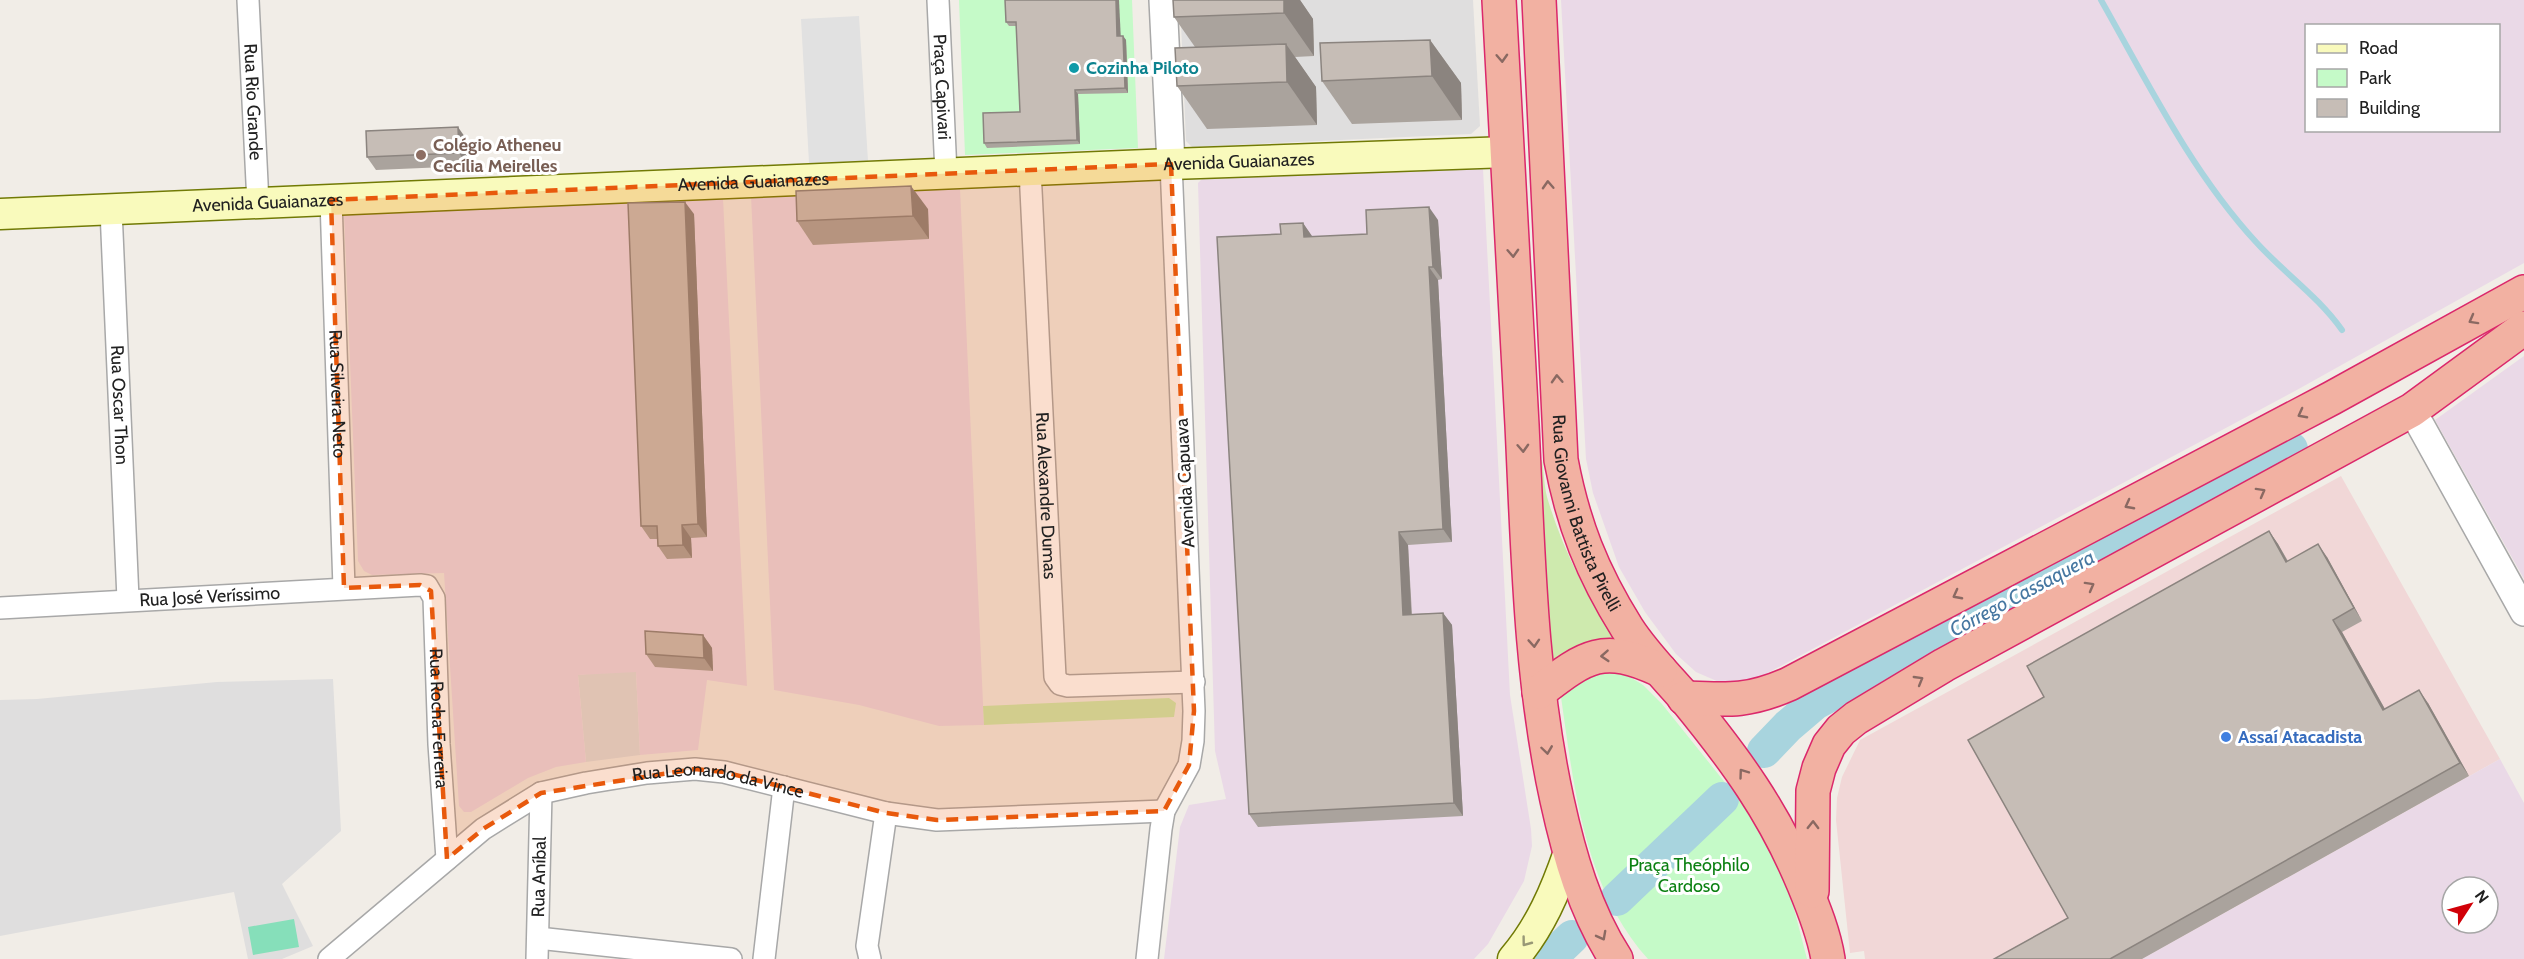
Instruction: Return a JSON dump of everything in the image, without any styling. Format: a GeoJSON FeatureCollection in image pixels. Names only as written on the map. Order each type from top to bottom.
{"type":"FeatureCollection","features":[{"type":"Feature","properties":{"kind":"highway"},"geometry":{"type":"LineString","coordinates":[[1499,0],[1530,572],[1539,692],[1549,765],[1569,852],[1590,911],[1616,959]]}},
{"type":"Feature","properties":{"kind":"highway","name":"Rua Giovanni Battista Pirelli"},"geometry":{"type":"LineString","coordinates":[[1539,0],[1561,460],[1568,496],[1590,564],[1628,629],[1761,799],[1787,846],[1812,904],[1827,959]]}},
{"type":"Feature","properties":{"kind":"highway"},"geometry":{"type":"LineString","coordinates":[[1684,698],[1734,701],[1753,698],[1789,684],[2332,398],[2524,292]]}},
{"type":"Feature","properties":{"kind":"highway"},"geometry":{"type":"LineString","coordinates":[[1812,904],[1813,791],[1819,768],[1830,745],[1841,730],[1876,705],[1944,665],[2412,410],[2524,328]]}},
{"type":"Feature","properties":{"kind":"highway"},"geometry":{"type":"LineString","coordinates":[[1539,692],[1586,659],[1603,655],[1639,660],[1660,670]]}},
{"type":"Feature","properties":{"kind":"main road","name":"Avenida Guaianazes"},"geometry":{"type":"LineString","coordinates":[[0,214],[946,173],[1508,152]]}},
{"type":"Feature","properties":{"kind":"main road"},"geometry":{"type":"LineString","coordinates":[[1513,959],[1533,934],[1543,915],[1558,884],[1569,852]]}},
{"type":"Feature","properties":{"kind":"street","name":"Rua Rio Grande"},"geometry":{"type":"LineString","coordinates":[[248,0],[258,203]]}},
{"type":"Feature","properties":{"kind":"street","name":"Praça Capivari"},"geometry":{"type":"LineString","coordinates":[[938,0],[946,173]]}},
{"type":"Feature","properties":{"kind":"street","name":"Avenida Capuava"},"geometry":{"type":"LineString","coordinates":[[1147,959],[1164,811],[1189,765],[1193,741],[1194,682],[1163,0]]}},
{"type":"Feature","properties":{"kind":"street","name":"Rua Alexandre Dumas"},"geometry":{"type":"LineString","coordinates":[[1030,170],[1054,677],[1059,684],[1068,686],[1194,682]]}},
{"type":"Feature","properties":{"kind":"street","name":"Rua Silveira Neto"},"geometry":{"type":"LineString","coordinates":[[331,200],[344,588]]}},
{"type":"Feature","properties":{"kind":"street","name":"Rua Oscar Thon"},"geometry":{"type":"LineString","coordinates":[[111,210],[128,599]]}},
{"type":"Feature","properties":{"kind":"street"},"geometry":{"type":"LineString","coordinates":[[2412,410],[2524,612]]}},
{"type":"Feature","properties":{"kind":"street","name":"Rua José Veríssimo"},"geometry":{"type":"LineString","coordinates":[[0,608],[128,599],[420,585]]}},
{"type":"Feature","properties":{"kind":"street","name":"Rua Rocha Ferreira"},"geometry":{"type":"LineString","coordinates":[[420,585],[427,586],[434,598],[439,744],[447,859]]}},
{"type":"Feature","properties":{"kind":"street","name":"Rua Leonardo da Vince"},"geometry":{"type":"LineString","coordinates":[[329,959],[483,829],[541,793],[596,781],[647,773],[695,769],[724,772],[886,813],[937,820],[1164,811]]}},
{"type":"Feature","properties":{"kind":"street"},"geometry":{"type":"LineString","coordinates":[[765,959],[784,787]]}},
{"type":"Feature","properties":{"kind":"street","name":"Rua Aníbal"},"geometry":{"type":"LineString","coordinates":[[538,949],[541,793]]}},
{"type":"Feature","properties":{"kind":"street"},"geometry":{"type":"LineString","coordinates":[[870,959],[867,946],[886,813]]}},
{"type":"Feature","properties":{"kind":"street"},"geometry":{"type":"LineString","coordinates":[[538,949],[730,959]]}},
{"type":"Feature","properties":{"kind":"highlighted area"},"geometry":{"type":"Polygon","coordinates":[[[1171,164],[1194,711],[1189,765],[1164,811],[937,820],[886,813],[724,772],[695,769],[541,793],[483,829],[447,859],[431,591],[420,585],[344,588],[331,200],[1171,164]]]}},
{"type":"Feature","properties":{"kind":"shaded area"},"geometry":{"type":"Polygon","coordinates":[[[1180,0],[1473,0],[1480,126],[1471,134],[1192,147],[1186,141],[1180,0]]]}},
{"type":"Feature","properties":{"kind":"shaded area"},"geometry":{"type":"Polygon","coordinates":[[[1561,0],[2524,0],[2524,263],[2295,391],[1760,677],[1741,682],[1719,682],[1696,672],[1676,654],[1645,612],[1619,567],[1593,493],[1586,459],[1561,0]]]}},
{"type":"Feature","properties":{"kind":"shaded area"},"geometry":{"type":"Polygon","coordinates":[[[859,16],[868,161],[809,163],[801,19],[859,16]]]}},
{"type":"Feature","properties":{"kind":"shaded area"},"geometry":{"type":"Polygon","coordinates":[[[1483,169],[1510,695],[1532,846],[1524,881],[1488,944],[1474,959],[1164,959],[1180,827],[1189,805],[1226,799],[1215,751],[1198,183],[1202,179],[1483,169]]]}},
{"type":"Feature","properties":{"kind":"shaded area"},"geometry":{"type":"Polygon","coordinates":[[[960,188],[984,725],[939,726],[859,705],[774,690],[751,196],[960,188]]]}},
{"type":"Feature","properties":{"kind":"shaded area"},"geometry":{"type":"Polygon","coordinates":[[[723,198],[747,686],[707,680],[698,750],[640,755],[636,672],[578,675],[586,762],[556,767],[528,778],[471,812],[464,812],[459,806],[444,573],[372,575],[364,571],[358,561],[344,213],[723,198]]]}},
{"type":"Feature","properties":{"kind":"shaded area"},"geometry":{"type":"Polygon","coordinates":[[[2524,356],[2524,579],[2435,420],[2524,356]]]}},
{"type":"Feature","properties":{"kind":"shaded area"},"geometry":{"type":"Polygon","coordinates":[[[2341,476],[2500,759],[2142,959],[1865,959],[1864,951],[1850,953],[1836,820],[1837,798],[1842,777],[1860,740],[2341,476]]]}},
{"type":"Feature","properties":{"kind":"shaded area"},"geometry":{"type":"Polygon","coordinates":[[[636,672],[640,755],[586,762],[578,675],[636,672]]]}},
{"type":"Feature","properties":{"kind":"shaded area"},"geometry":{"type":"Polygon","coordinates":[[[333,679],[341,831],[282,884],[313,946],[282,959],[248,959],[234,892],[0,936],[0,700],[37,699],[217,682],[333,679]]]}},
{"type":"Feature","properties":{"kind":"shaded area"},"geometry":{"type":"Polygon","coordinates":[[[2500,759],[2524,803],[2524,959],[2142,959],[2500,759]]]}},
{"type":"Feature","properties":{"kind":"green space"},"geometry":{"type":"Polygon","coordinates":[[[959,0],[1132,0],[1138,148],[965,155],[959,0]]]}},
{"type":"Feature","properties":{"kind":"green space"},"geometry":{"type":"Polygon","coordinates":[[[1539,460],[1542,460],[1547,497],[1568,553],[1585,590],[1616,641],[1551,665],[1539,460]]]}},
{"type":"Feature","properties":{"kind":"green space","name":"Praça Theóphilo Cardoso"},"geometry":{"type":"Polygon","coordinates":[[[1616,673],[1630,677],[1643,685],[1662,704],[1743,805],[1776,860],[1790,893],[1807,959],[1648,959],[1626,931],[1609,901],[1585,835],[1577,801],[1561,697],[1579,682],[1616,673]]]}},
{"type":"Feature","properties":{"kind":"green space"},"geometry":{"type":"Polygon","coordinates":[[[1169,698],[1176,703],[1174,717],[984,725],[983,706],[1169,698]]]}},
{"type":"Feature","properties":{"kind":"green space"},"geometry":{"type":"Polygon","coordinates":[[[294,919],[299,947],[253,955],[248,927],[294,919]]]}},
{"type":"Feature","properties":{"kind":"building","name":"Cozinha Piloto"},"geometry":{"type":"Polygon","coordinates":[[[1005,0],[1116,0],[1117,36],[1123,36],[1125,88],[1075,90],[1077,140],[984,143],[983,113],[1020,112],[1016,22],[1006,22],[1005,0]]]}},
{"type":"Feature","properties":{"kind":"building"},"geometry":{"type":"Polygon","coordinates":[[[1173,0],[1284,0],[1284,13],[1174,17],[1173,0]]]}},
{"type":"Feature","properties":{"kind":"building"},"geometry":{"type":"Polygon","coordinates":[[[1430,40],[1432,76],[1322,81],[1320,43],[1430,40]]]}},
{"type":"Feature","properties":{"kind":"building"},"geometry":{"type":"Polygon","coordinates":[[[1286,44],[1287,82],[1177,86],[1175,48],[1286,44]]]}},
{"type":"Feature","properties":{"kind":"building"},"geometry":{"type":"Polygon","coordinates":[[[458,127],[459,153],[367,157],[366,131],[458,127]]]}},
{"type":"Feature","properties":{"kind":"building"},"geometry":{"type":"Polygon","coordinates":[[[911,186],[913,216],[797,221],[796,191],[911,186]]]}},
{"type":"Feature","properties":{"kind":"building"},"geometry":{"type":"Polygon","coordinates":[[[685,202],[698,524],[682,525],[683,545],[658,546],[657,526],[641,526],[628,203],[685,202]]]}},
{"type":"Feature","properties":{"kind":"building"},"geometry":{"type":"Polygon","coordinates":[[[1429,207],[1433,267],[1429,267],[1443,529],[1399,532],[1403,615],[1443,613],[1454,803],[1249,814],[1217,237],[1281,234],[1280,224],[1303,223],[1304,237],[1367,234],[1366,210],[1429,207]]]}},
{"type":"Feature","properties":{"kind":"building","name":"Assaí Atacadista"},"geometry":{"type":"Polygon","coordinates":[[[2269,531],[2286,562],[2318,544],[2354,608],[2333,620],[2383,710],[2419,690],[2460,763],[2110,959],[1994,959],[2068,918],[1968,740],[2044,697],[2027,666],[2269,531]]]}},
{"type":"Feature","properties":{"kind":"building"},"geometry":{"type":"Polygon","coordinates":[[[645,631],[703,635],[704,658],[646,654],[645,631]]]}},
{"type":"Feature","properties":{"kind":"waterway"},"geometry":{"type":"LineString","coordinates":[[2101,0],[2172,126],[2211,186],[2256,242],[2312,295],[2342,330]]}},
{"type":"Feature","properties":{"kind":"waterway","name":"Córrego Cassaquera"},"geometry":{"type":"LineString","coordinates":[[1764,751],[1815,703],[2291,449]]}},
{"type":"Feature","properties":{"kind":"waterway","name":"Córrego Cassaquera"},"geometry":{"type":"LineString","coordinates":[[1617,899],[1722,799]]}},
{"type":"Feature","properties":{"kind":"waterway","name":"Córrego Cassaquera"},"geometry":{"type":"LineString","coordinates":[[1549,959],[1572,937]]}},
{"type":"Feature","properties":{"kind":"waterway"},"geometry":{"type":"LineString","coordinates":[[1544,941],[1556,951]]}},
{"type":"Feature","properties":{"kind":"place","name":"Cozinha Piloto"},"geometry":{"type":"Point","coordinates":[1074,68]}},
{"type":"Feature","properties":{"kind":"place","name":"Colégio Atheneu Cecília Meirelles"},"geometry":{"type":"Point","coordinates":[421,155]}},
{"type":"Feature","properties":{"kind":"place","name":"Assaí Atacadista"},"geometry":{"type":"Point","coordinates":[2226,737]}}]}
